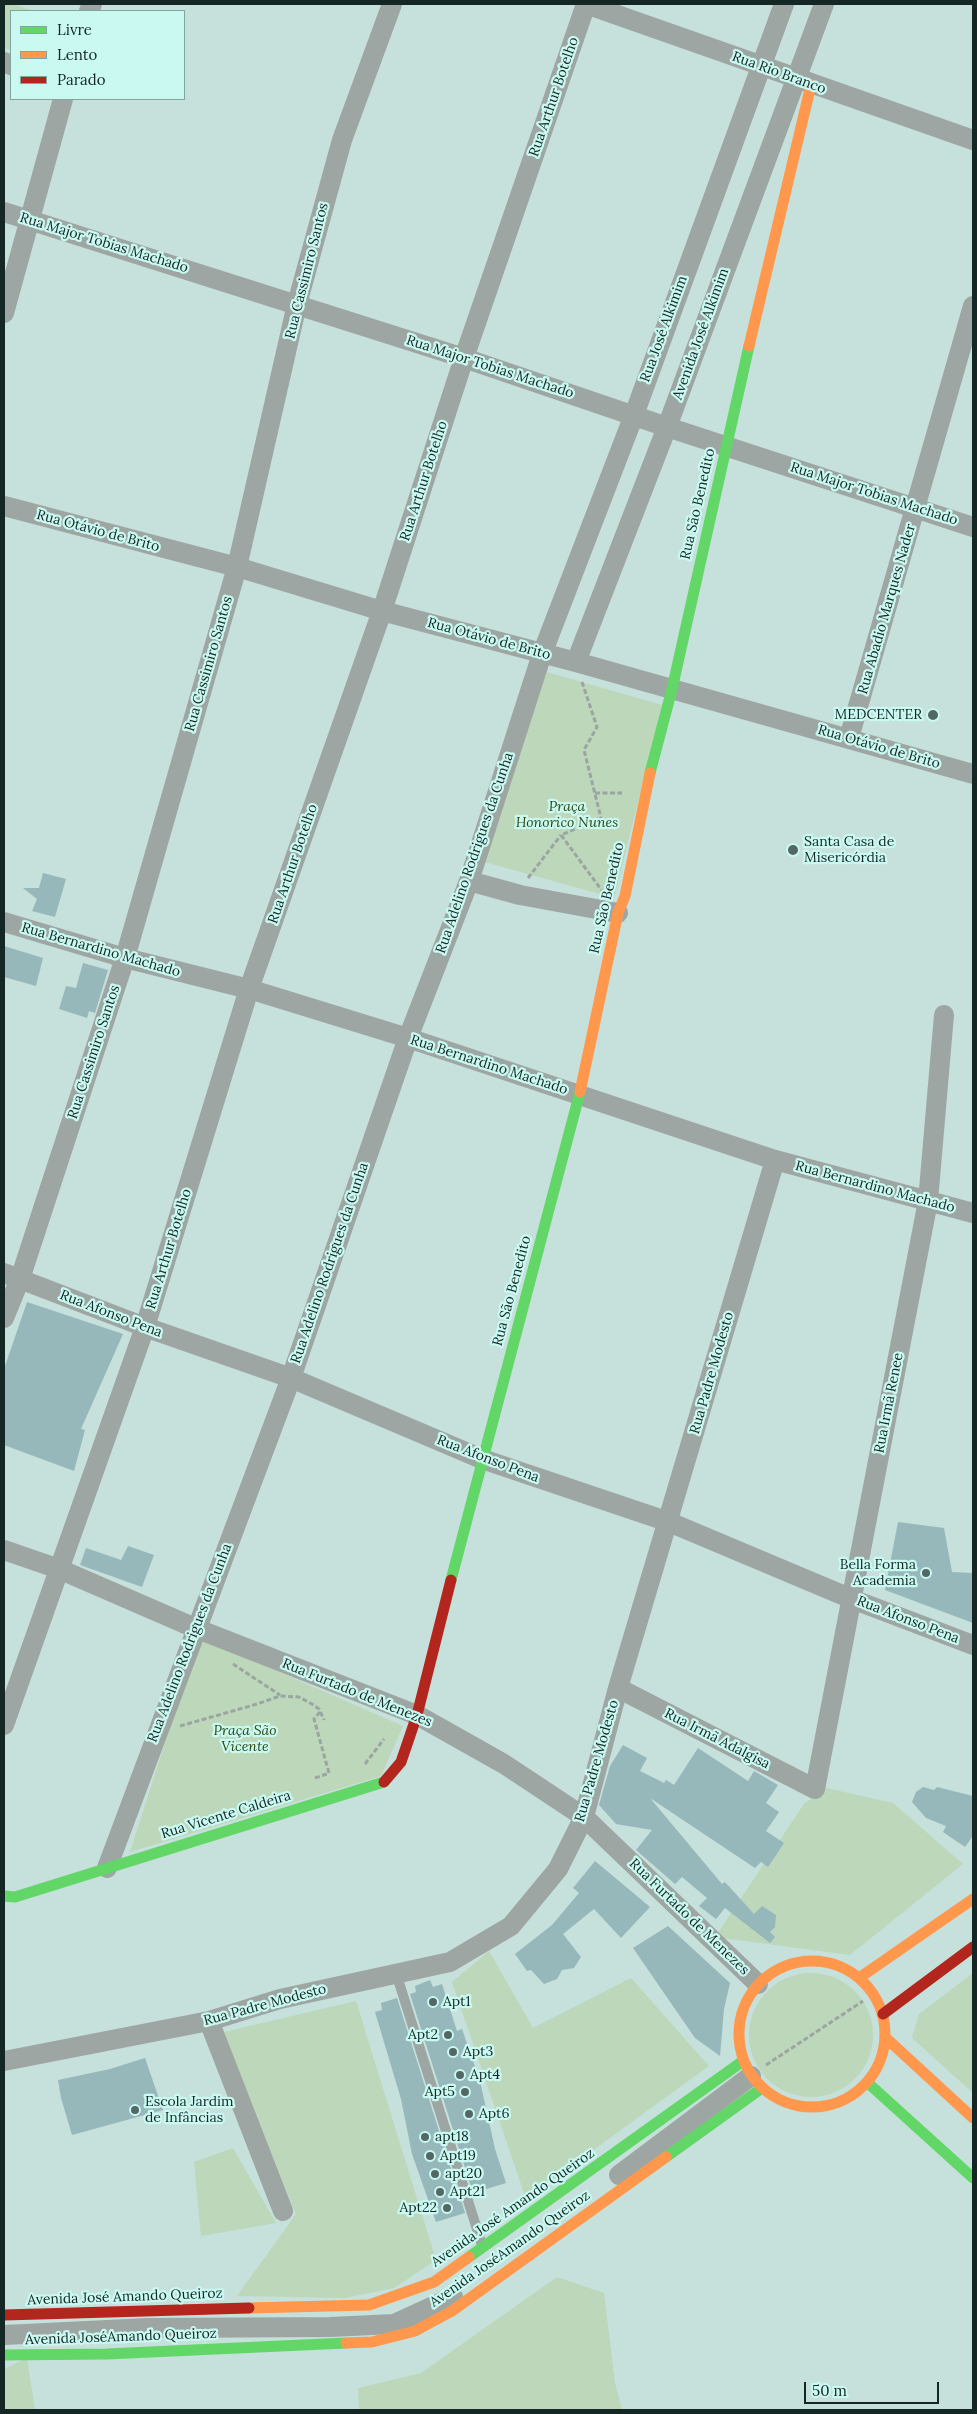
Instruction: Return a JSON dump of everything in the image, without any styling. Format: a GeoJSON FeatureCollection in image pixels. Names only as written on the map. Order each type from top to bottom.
{"type":"FeatureCollection","features":[{"type":"Feature","properties":{"kind":"main road","name":"Rua São Benedito"},"geometry":{"type":"LineString","coordinates":[[417,1715],[482,1459],[579,1095],[618,913],[625,896],[645,793],[672,690],[803,82]]}},
{"type":"Feature","properties":{"kind":"main road","name":"Rua Vicente Caldeira"},"geometry":{"type":"LineString","coordinates":[[4,1896],[14,1896],[385,1782],[401,1762],[417,1715]]}},
{"type":"Feature","properties":{"kind":"main road"},"geometry":{"type":"LineString","coordinates":[[859,1978],[973,1899]]}},
{"type":"Feature","properties":{"kind":"main road"},"geometry":{"type":"LineString","coordinates":[[883,2014],[973,1947]]}},
{"type":"Feature","properties":{"kind":"main road"},"geometry":{"type":"LineString","coordinates":[[818,1961],[840,1966],[859,1978],[873,1994],[883,2014],[886,2038],[880,2062],[868,2083],[850,2098],[828,2107],[804,2108],[781,2101],[752,2075],[739,2041],[740,2020],[746,2001],[758,1984],[775,1970],[803,1962],[818,1961]]}},
{"type":"Feature","properties":{"kind":"main road"},"geometry":{"type":"LineString","coordinates":[[886,2038],[973,2118]]}},
{"type":"Feature","properties":{"kind":"main road","name":"Avenida José Amando Queiroz"},"geometry":{"type":"LineString","coordinates":[[4,2315],[369,2305],[434,2282],[483,2248],[752,2075]]}},
{"type":"Feature","properties":{"kind":"main road","name":"Avenida JoséAmando Queiroz"},"geometry":{"type":"LineString","coordinates":[[4,2355],[107,2354],[372,2342],[415,2331],[452,2311],[752,2075]]}},
{"type":"Feature","properties":{"kind":"main road"},"geometry":{"type":"LineString","coordinates":[[868,2083],[973,2178]]}},
{"type":"Feature","properties":{"kind":"street","name":"Rua Cassimiro Santos"},"geometry":{"type":"LineString","coordinates":[[4,1318],[12,1276],[125,958],[237,567],[297,304],[342,140],[392,4]]}},
{"type":"Feature","properties":{"kind":"street","name":"Rua Rio Branco"},"geometry":{"type":"LineString","coordinates":[[586,4],[803,82],[973,140]]}},
{"type":"Feature","properties":{"kind":"street","name":"Rua Arthur Botelho"},"geometry":{"type":"LineString","coordinates":[[4,1725],[145,1327],[249,989],[382,611],[464,358],[586,4]]}},
{"type":"Feature","properties":{"kind":"street","name":"Rua José Alkimim"},"geometry":{"type":"LineString","coordinates":[[542,654],[634,415],[784,4]]}},
{"type":"Feature","properties":{"kind":"street","name":"Avenida José Alkimim"},"geometry":{"type":"LineString","coordinates":[[576,662],[803,82],[824,4]]}},
{"type":"Feature","properties":{"kind":"street"},"geometry":{"type":"LineString","coordinates":[[4,312],[63,100]]}},
{"type":"Feature","properties":{"kind":"street","name":"Rua Major Tobias Machado"},"geometry":{"type":"LineString","coordinates":[[4,212],[464,358],[667,427],[973,527]]}},
{"type":"Feature","properties":{"kind":"street","name":"Rua Abadio Marques Nader"},"geometry":{"type":"LineString","coordinates":[[849,738],[973,306]]}},
{"type":"Feature","properties":{"kind":"street","name":"Rua Otávio de Brito"},"geometry":{"type":"LineString","coordinates":[[4,506],[237,567],[382,611],[576,662],[973,774]]}},
{"type":"Feature","properties":{"kind":"street","name":"Rua Adelino Rodrigues da Cunha"},"geometry":{"type":"LineString","coordinates":[[107,1868],[290,1378],[408,1038],[469,882],[542,654]]}},
{"type":"Feature","properties":{"kind":"street"},"geometry":{"type":"LineString","coordinates":[[469,882],[520,895],[618,913]]}},
{"type":"Feature","properties":{"kind":"street","name":"Rua Bernardino Machado"},"geometry":{"type":"LineString","coordinates":[[4,922],[125,958],[249,989],[408,1038],[775,1160],[973,1213]]}},
{"type":"Feature","properties":{"kind":"street","name":"Rua Irmã Renee"},"geometry":{"type":"LineString","coordinates":[[815,1789],[928,1201],[944,1015]]}},
{"type":"Feature","properties":{"kind":"street","name":"Rua Padre Modesto"},"geometry":{"type":"LineString","coordinates":[[4,2061],[209,2021],[280,1999],[450,1962],[511,1926],[558,1870],[584,1817],[618,1688],[669,1522],[775,1160]]}},
{"type":"Feature","properties":{"kind":"street","name":"Rua Afonso Pena"},"geometry":{"type":"LineString","coordinates":[[12,1276],[145,1327],[290,1378],[482,1459],[669,1522],[852,1599],[973,1645]]}},
{"type":"Feature","properties":{"kind":"street","name":"Rua Furtado de Menezes"},"geometry":{"type":"LineString","coordinates":[[4,1550],[59,1569],[196,1628],[417,1715],[504,1764],[584,1817],[758,1984]]}},
{"type":"Feature","properties":{"kind":"street","name":"Rua Irmã Adalgisa"},"geometry":{"type":"LineString","coordinates":[[618,1688],[815,1789]]}},
{"type":"Feature","properties":{"kind":"street"},"geometry":{"type":"LineString","coordinates":[[209,2021],[283,2211]]}},
{"type":"Feature","properties":{"kind":"street"},"geometry":{"type":"LineString","coordinates":[[4,2335],[149,2328],[330,2327],[394,2324],[465,2291],[752,2075]]}},
{"type":"Feature","properties":{"kind":"lane"},"geometry":{"type":"LineString","coordinates":[[396,1973],[483,2248]]}},
{"type":"Feature","properties":{"kind":"path"},"geometry":{"type":"LineString","coordinates":[[520,895],[531,874],[561,835],[601,818],[584,750],[597,728],[576,662]]}},
{"type":"Feature","properties":{"kind":"path"},"geometry":{"type":"LineString","coordinates":[[595,793],[645,793]]}},
{"type":"Feature","properties":{"kind":"path"},"geometry":{"type":"LineString","coordinates":[[561,835],[618,913]]}},
{"type":"Feature","properties":{"kind":"path"},"geometry":{"type":"LineString","coordinates":[[231,1663],[280,1696]]}},
{"type":"Feature","properties":{"kind":"path"},"geometry":{"type":"LineString","coordinates":[[177,1727],[280,1696],[299,1697],[312,1704],[320,1712],[324,1720]]}},
{"type":"Feature","properties":{"kind":"path"},"geometry":{"type":"LineString","coordinates":[[320,1712],[314,1719],[331,1778]]}},
{"type":"Feature","properties":{"kind":"path"},"geometry":{"type":"LineString","coordinates":[[361,1769],[390,1733]]}},
{"type":"Feature","properties":{"kind":"path"},"geometry":{"type":"LineString","coordinates":[[312,1780],[329,1773]]}},
{"type":"Feature","properties":{"kind":"path"},"geometry":{"type":"LineString","coordinates":[[752,2075],[873,1994]]}},
{"type":"Feature","properties":{"kind":"green space"},"geometry":{"type":"Polygon","coordinates":[[[4,4],[13,4],[30,10],[10,10],[10,50],[4,48],[4,4]]]}},
{"type":"Feature","properties":{"kind":"green space","name":"Praça Honorico Nunes"},"geometry":{"type":"Polygon","coordinates":[[[547,672],[662,705],[614,898],[481,861],[547,672]]]}},
{"type":"Feature","properties":{"kind":"green space","name":"Praça São Vicente"},"geometry":{"type":"Polygon","coordinates":[[[199,1637],[403,1726],[381,1776],[130,1852],[199,1637]]]}},
{"type":"Feature","properties":{"kind":"green space"},"geometry":{"type":"Polygon","coordinates":[[[826,1788],[893,1803],[963,1864],[850,1955],[715,1937],[804,1804],[826,1788]]]}},
{"type":"Feature","properties":{"kind":"green space"},"geometry":{"type":"Polygon","coordinates":[[[489,1951],[533,2028],[631,1978],[709,2066],[526,2199],[452,1982],[489,1951]]]}},
{"type":"Feature","properties":{"kind":"green space"},"geometry":{"type":"Polygon","coordinates":[[[811,1973],[835,1977],[855,1991],[869,2011],[873,2035],[869,2059],[855,2079],[835,2093],[811,2097],[787,2093],[767,2079],[753,2059],[749,2035],[753,2011],[767,1991],[787,1977],[811,1973]]]}},
{"type":"Feature","properties":{"kind":"green space"},"geometry":{"type":"Polygon","coordinates":[[[973,1973],[973,2093],[912,2038],[919,2014],[973,1973]]]}},
{"type":"Feature","properties":{"kind":"green space"},"geometry":{"type":"Polygon","coordinates":[[[356,2001],[436,2260],[394,2288],[345,2298],[237,2296],[296,2214],[220,2033],[356,2001]]]}},
{"type":"Feature","properties":{"kind":"green space"},"geometry":{"type":"Polygon","coordinates":[[[233,2148],[276,2223],[201,2236],[194,2162],[233,2148]]]}},
{"type":"Feature","properties":{"kind":"green space"},"geometry":{"type":"Polygon","coordinates":[[[557,2277],[604,2293],[615,2383],[622,2410],[359,2410],[358,2388],[421,2373],[557,2277]]]}},
{"type":"Feature","properties":{"kind":"green space"},"geometry":{"type":"Polygon","coordinates":[[[27,2358],[35,2410],[4,2410],[4,2369],[27,2358]]]}},
{"type":"Feature","properties":{"kind":"building"},"geometry":{"type":"Polygon","coordinates":[[[43,873],[66,879],[55,917],[32,911],[37,899],[23,888],[39,888],[43,873]]]}},
{"type":"Feature","properties":{"kind":"building"},"geometry":{"type":"Polygon","coordinates":[[[4,946],[43,958],[36,986],[4,977],[4,946]]]}},
{"type":"Feature","properties":{"kind":"building"},"geometry":{"type":"Polygon","coordinates":[[[83,963],[108,970],[95,1013],[89,1011],[87,1018],[59,1009],[66,986],[76,988],[83,963]]]}},
{"type":"Feature","properties":{"kind":"building"},"geometry":{"type":"Polygon","coordinates":[[[27,1302],[123,1334],[81,1429],[85,1430],[74,1471],[4,1445],[4,1369],[27,1302]]]}},
{"type":"Feature","properties":{"kind":"building","name":"Bella Forma Academia"},"geometry":{"type":"Polygon","coordinates":[[[898,1522],[944,1528],[952,1572],[973,1573],[973,1623],[885,1590],[898,1522]]]}},
{"type":"Feature","properties":{"kind":"building"},"geometry":{"type":"Polygon","coordinates":[[[128,1546],[154,1555],[142,1587],[80,1565],[86,1548],[121,1560],[128,1546]]]}},
{"type":"Feature","properties":{"kind":"building"},"geometry":{"type":"Polygon","coordinates":[[[623,1745],[647,1758],[640,1771],[664,1783],[666,1780],[674,1785],[698,1748],[748,1781],[754,1771],[778,1785],[766,1803],[779,1812],[766,1831],[784,1843],[768,1867],[761,1862],[755,1868],[650,1798],[722,1884],[725,1882],[754,1914],[762,1906],[776,1915],[775,1927],[770,1932],[775,1937],[770,1943],[725,1908],[716,1919],[699,1906],[707,1898],[682,1877],[675,1884],[636,1850],[652,1830],[616,1824],[599,1805],[610,1766],[623,1745]]]}},
{"type":"Feature","properties":{"kind":"building"},"geometry":{"type":"Polygon","coordinates":[[[923,1787],[934,1790],[937,1787],[973,1796],[973,1836],[965,1847],[943,1832],[946,1826],[926,1818],[912,1802],[916,1792],[923,1787]]]}},
{"type":"Feature","properties":{"kind":"building"},"geometry":{"type":"Polygon","coordinates":[[[595,1861],[650,1907],[621,1938],[594,1909],[563,1934],[581,1957],[574,1968],[562,1970],[557,1979],[544,1984],[531,1970],[527,1971],[515,1954],[552,1925],[579,1893],[573,1888],[595,1861]]]}},
{"type":"Feature","properties":{"kind":"building"},"geometry":{"type":"Polygon","coordinates":[[[668,1926],[730,1983],[724,2009],[720,2056],[695,2038],[633,1948],[668,1926]]]}},
{"type":"Feature","properties":{"kind":"building"},"geometry":{"type":"Polygon","coordinates":[[[430,1980],[433,1987],[442,1984],[457,2031],[462,2029],[480,2081],[495,2149],[506,2183],[473,2193],[410,1994],[416,1992],[415,1986],[430,1980]]]}},
{"type":"Feature","properties":{"kind":"building"},"geometry":{"type":"Polygon","coordinates":[[[397,1998],[465,2213],[436,2222],[412,2154],[401,2099],[375,2012],[382,2010],[381,2003],[397,1998]]]}},
{"type":"Feature","properties":{"kind":"building"},"geometry":{"type":"Polygon","coordinates":[[[145,2058],[163,2110],[72,2135],[61,2098],[58,2080],[110,2069],[145,2058]]]}},
{"type":"Feature","properties":{"kind":"traffic: fast"},"geometry":{"type":"LineString","coordinates":[[650,773],[672,689],[749,346]]}},
{"type":"Feature","properties":{"kind":"traffic: fast"},"geometry":{"type":"LineString","coordinates":[[451,1580],[580,1092]]}},
{"type":"Feature","properties":{"kind":"traffic: fast"},"geometry":{"type":"LineString","coordinates":[[4,1896],[15,1897],[384,1782]]}},
{"type":"Feature","properties":{"kind":"traffic: fast"},"geometry":{"type":"LineString","coordinates":[[469,2257],[743,2061]]}},
{"type":"Feature","properties":{"kind":"traffic: fast"},"geometry":{"type":"LineString","coordinates":[[868,2083],[973,2178]]}},
{"type":"Feature","properties":{"kind":"traffic: fast"},"geometry":{"type":"LineString","coordinates":[[666,2157],[762,2088]]}},
{"type":"Feature","properties":{"kind":"traffic: fast"},"geometry":{"type":"LineString","coordinates":[[4,2355],[107,2354],[346,2343]]}},
{"type":"Feature","properties":{"kind":"traffic: slow"},"geometry":{"type":"LineString","coordinates":[[749,346],[811,85]]}},
{"type":"Feature","properties":{"kind":"traffic: slow"},"geometry":{"type":"LineString","coordinates":[[580,1092],[618,913],[625,896],[650,773]]}},
{"type":"Feature","properties":{"kind":"traffic: slow"},"geometry":{"type":"LineString","coordinates":[[859,1978],[973,1899]]}},
{"type":"Feature","properties":{"kind":"traffic: slow"},"geometry":{"type":"LineString","coordinates":[[812,1961],[840,1966],[864,1982],[880,2006],[885,2034],[880,2062],[864,2086],[840,2102],[812,2107],[784,2102],[760,2086],[744,2062],[739,2034],[744,2006],[760,1982],[784,1966],[812,1961]]}},
{"type":"Feature","properties":{"kind":"traffic: slow"},"geometry":{"type":"LineString","coordinates":[[886,2038],[973,2118]]}},
{"type":"Feature","properties":{"kind":"traffic: slow"},"geometry":{"type":"LineString","coordinates":[[346,2343],[372,2342],[415,2331],[452,2311],[666,2157]]}},
{"type":"Feature","properties":{"kind":"traffic: slow"},"geometry":{"type":"LineString","coordinates":[[249,2308],[369,2305],[434,2282],[469,2257]]}},
{"type":"Feature","properties":{"kind":"traffic: jam"},"geometry":{"type":"LineString","coordinates":[[384,1782],[401,1762],[417,1715],[451,1580]]}},
{"type":"Feature","properties":{"kind":"traffic: jam"},"geometry":{"type":"LineString","coordinates":[[883,2014],[973,1947]]}},
{"type":"Feature","properties":{"kind":"traffic: jam"},"geometry":{"type":"LineString","coordinates":[[4,2315],[249,2308]]}},
{"type":"Feature","properties":{"kind":"place","name":"MEDCENTER"},"geometry":{"type":"Point","coordinates":[933,715]}},
{"type":"Feature","properties":{"kind":"place","name":"Santa Casa de Misericórdia"},"geometry":{"type":"Point","coordinates":[793,850]}},
{"type":"Feature","properties":{"kind":"place","name":"Bella Forma Academia"},"geometry":{"type":"Point","coordinates":[926,1573]}},
{"type":"Feature","properties":{"kind":"place","name":"Apt1"},"geometry":{"type":"Point","coordinates":[433,2002]}},
{"type":"Feature","properties":{"kind":"place","name":"Apt2"},"geometry":{"type":"Point","coordinates":[448,2035]}},
{"type":"Feature","properties":{"kind":"place","name":"Apt3"},"geometry":{"type":"Point","coordinates":[453,2052]}},
{"type":"Feature","properties":{"kind":"place","name":"Apt4"},"geometry":{"type":"Point","coordinates":[460,2075]}},
{"type":"Feature","properties":{"kind":"place","name":"Apt5"},"geometry":{"type":"Point","coordinates":[465,2092]}},
{"type":"Feature","properties":{"kind":"place","name":"Escola Jardim de Infâncias"},"geometry":{"type":"Point","coordinates":[135,2110]}},
{"type":"Feature","properties":{"kind":"place","name":"Apt6"},"geometry":{"type":"Point","coordinates":[469,2114]}},
{"type":"Feature","properties":{"kind":"place","name":"apt18"},"geometry":{"type":"Point","coordinates":[425,2137]}},
{"type":"Feature","properties":{"kind":"place","name":"Apt19"},"geometry":{"type":"Point","coordinates":[430,2156]}},
{"type":"Feature","properties":{"kind":"place","name":"apt20"},"geometry":{"type":"Point","coordinates":[435,2174]}},
{"type":"Feature","properties":{"kind":"place","name":"Apt21"},"geometry":{"type":"Point","coordinates":[440,2192]}},
{"type":"Feature","properties":{"kind":"place","name":"Apt22"},"geometry":{"type":"Point","coordinates":[447,2208]}}]}
